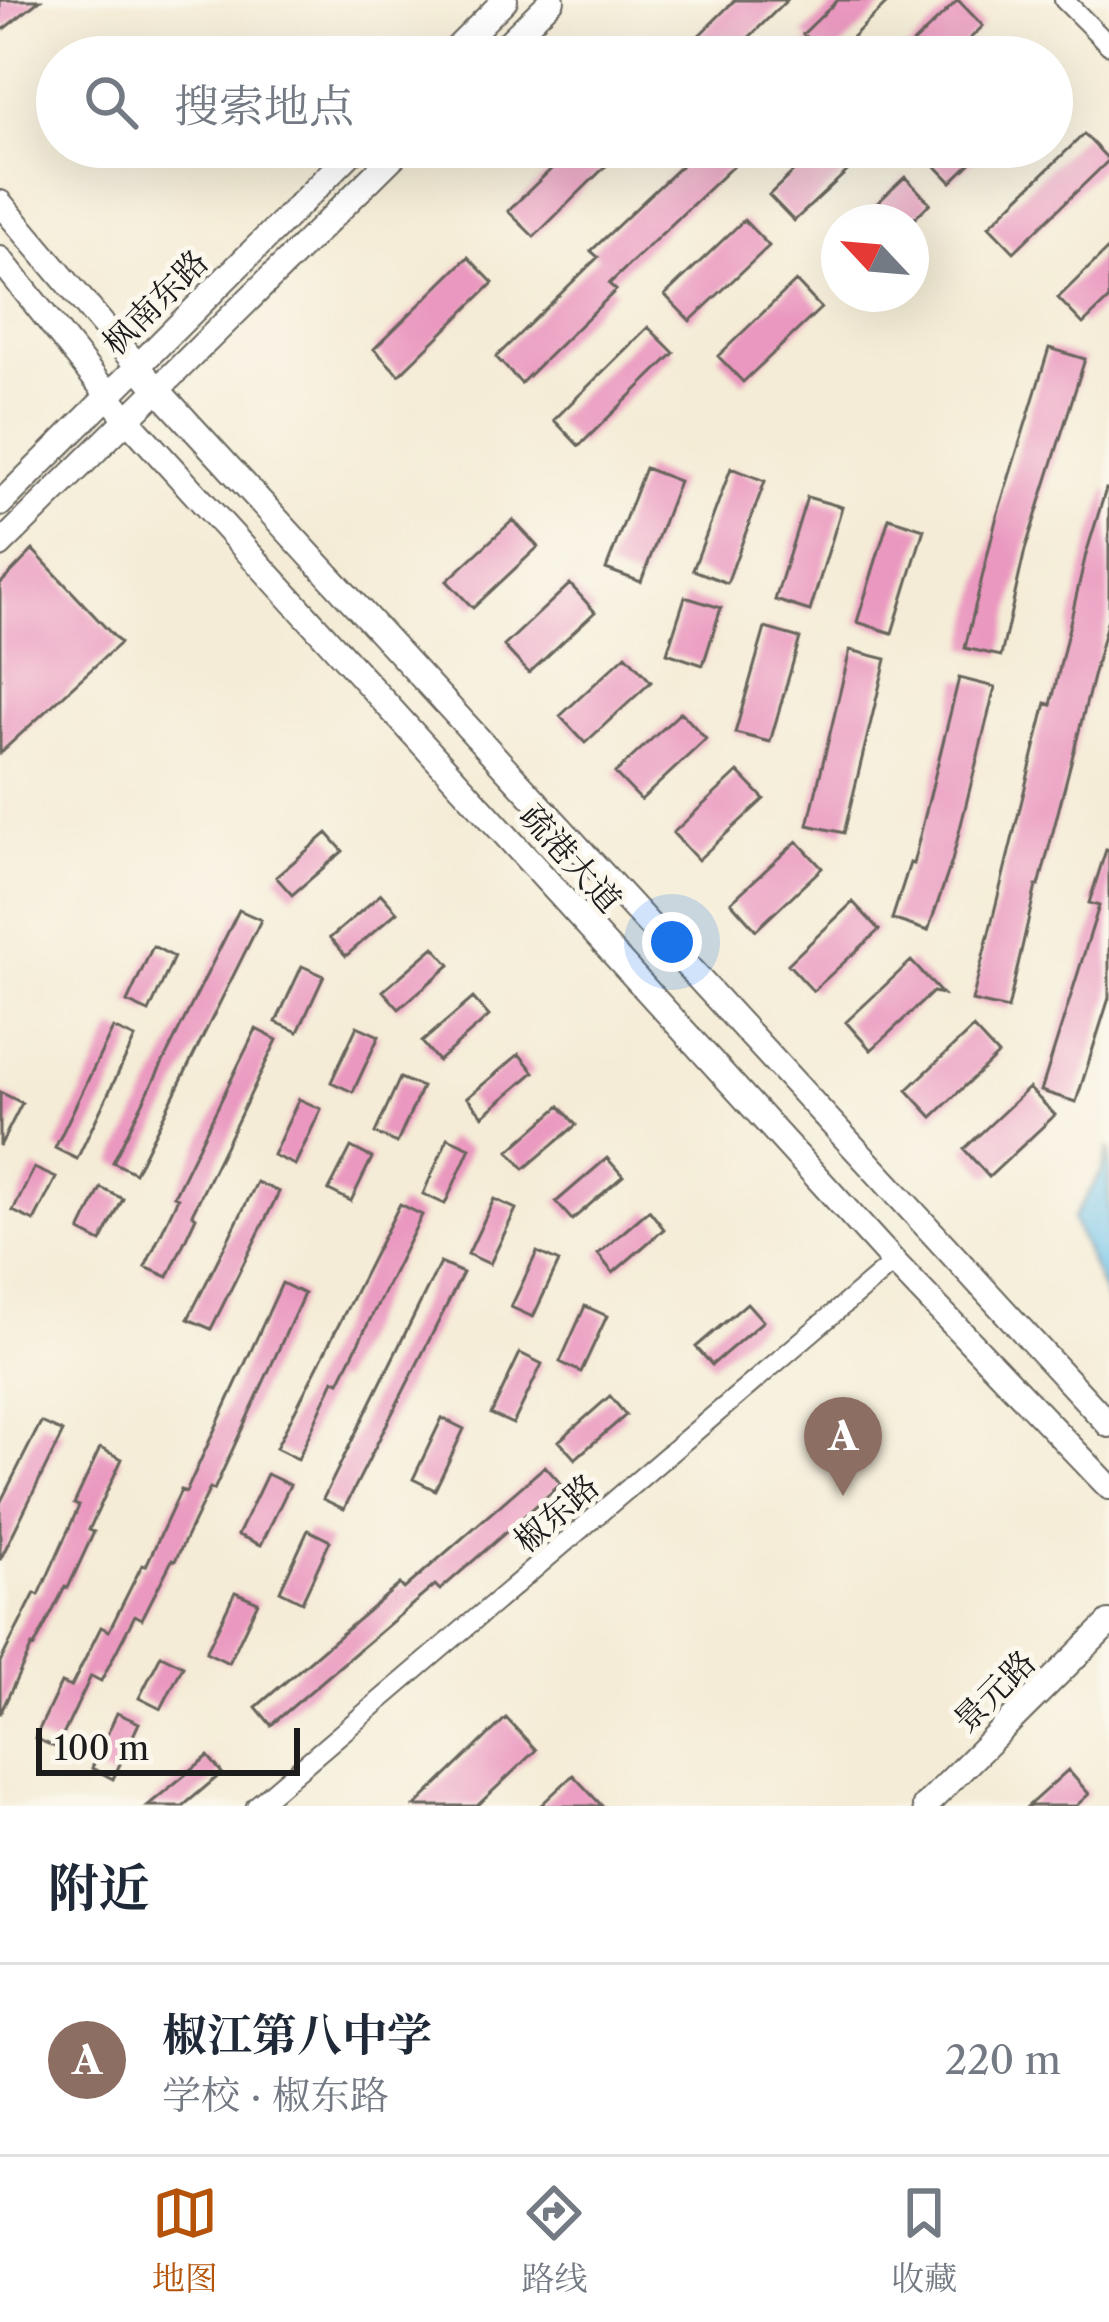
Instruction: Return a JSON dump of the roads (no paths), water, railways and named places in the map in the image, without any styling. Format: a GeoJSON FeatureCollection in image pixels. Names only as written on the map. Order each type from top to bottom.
{"type":"FeatureCollection","features":[{"type":"Feature","properties":{"kind":"main road"},"geometry":{"type":"LineString","coordinates":[[469,36],[505,0]]}},
{"type":"Feature","properties":{"kind":"main road"},"geometry":{"type":"LineString","coordinates":[[515,36],[552,0]]}},
{"type":"Feature","properties":{"kind":"main road","name":"枫南东路"},"geometry":{"type":"LineString","coordinates":[[0,504],[336,168]]}},
{"type":"Feature","properties":{"kind":"main road"},"geometry":{"type":"LineString","coordinates":[[0,545],[382,168]]}},
{"type":"Feature","properties":{"kind":"main road","name":"疏港大道"},"geometry":{"type":"LineString","coordinates":[[0,203],[157,389],[1109,1425]]}},
{"type":"Feature","properties":{"kind":"main road","name":"疏港大道"},"geometry":{"type":"LineString","coordinates":[[0,260],[127,418],[894,1262],[1109,1487]]}},
{"type":"Feature","properties":{"kind":"main road","name":"景元路"},"geometry":{"type":"LineString","coordinates":[[925,1806],[1109,1623]]}},
{"type":"Feature","properties":{"kind":"street"},"geometry":{"type":"LineString","coordinates":[[1064,0],[1109,45]]}},
{"type":"Feature","properties":{"kind":"street","name":"椒东路"},"geometry":{"type":"LineString","coordinates":[[256,1806],[894,1262]]}},
{"type":"Feature","properties":{"kind":"water"},"geometry":{"type":"Polygon","coordinates":[[[1109,1147],[1108,1303],[1073,1219],[1102,1171],[1109,1147]]]}},
{"type":"Feature","properties":{"kind":"place","name":"椒江第八中学"},"geometry":{"type":"Point","coordinates":[843,1496]}}]}
